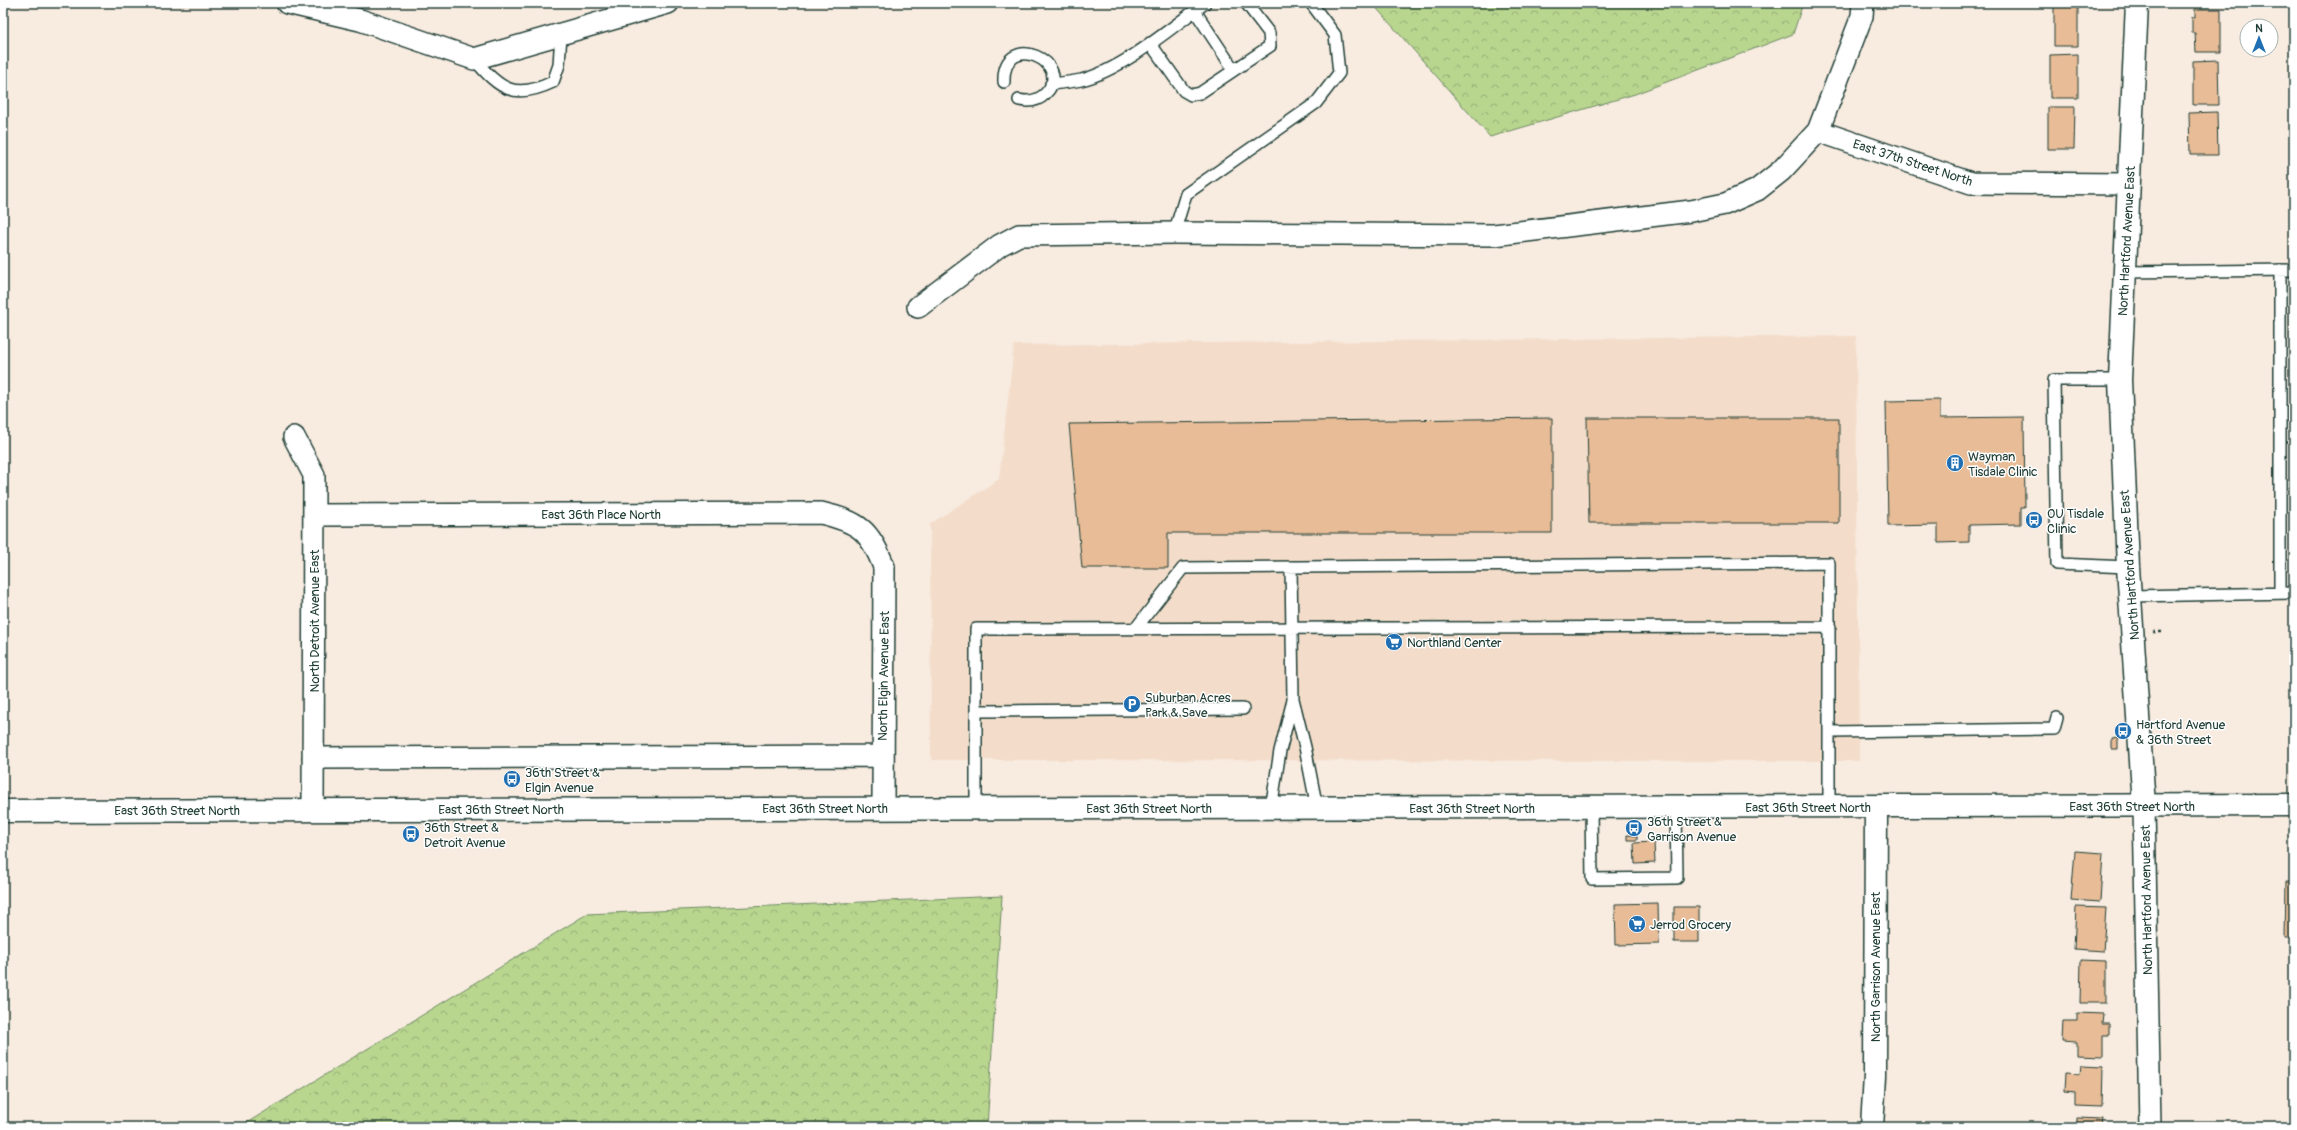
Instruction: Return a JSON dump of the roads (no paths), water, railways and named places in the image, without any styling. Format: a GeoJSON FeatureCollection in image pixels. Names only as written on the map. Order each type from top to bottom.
{"type":"FeatureCollection","features":[{"type":"Feature","properties":{"kind":"main road","name":"North Hartford Avenue East"},"geometry":{"type":"LineString","coordinates":[[2136,3],[2120,380],[2128,567],[2144,806]]}},
{"type":"Feature","properties":{"kind":"main road","name":"East 36th Street North"},"geometry":{"type":"LineString","coordinates":[[3,810],[883,807],[1271,809],[2294,805]]}},
{"type":"Feature","properties":{"kind":"main road","name":"North Garrison Avenue East"},"geometry":{"type":"LineString","coordinates":[[1872,1127],[1875,1076],[1876,807]]}},
{"type":"Feature","properties":{"kind":"street"},"geometry":{"type":"LineString","coordinates":[[286,3],[360,20],[474,60],[668,3]]}},
{"type":"Feature","properties":{"kind":"street"},"geometry":{"type":"LineString","coordinates":[[918,307],[1000,245],[1019,235],[1174,233],[1494,235],[1691,211],[1725,204],[1757,190],[1781,171],[1818,131],[1862,16],[1863,3]]}},
{"type":"Feature","properties":{"kind":"street","name":"East 37th Street North"},"geometry":{"type":"LineString","coordinates":[[1818,131],[1971,183],[2129,184]]}},
{"type":"Feature","properties":{"kind":"street","name":"North Detroit Avenue East"},"geometry":{"type":"LineString","coordinates":[[294,438],[314,475],[313,810]]}},
{"type":"Feature","properties":{"kind":"street","name":"East 36th Place North"},"geometry":{"type":"LineString","coordinates":[[315,515],[821,513],[845,519],[863,530],[876,546]]}},
{"type":"Feature","properties":{"kind":"street","name":"North Elgin Avenue East"},"geometry":{"type":"LineString","coordinates":[[876,546],[884,567],[883,807]]}},
{"type":"Feature","properties":{"kind":"street"},"geometry":{"type":"LineString","coordinates":[[314,758],[883,756]]}},
{"type":"Feature","properties":{"kind":"street","name":"North Hartford Avenue East"},"geometry":{"type":"LineString","coordinates":[[2144,806],[2150,1127]]}},
{"type":"Feature","properties":{"kind":"lane"},"geometry":{"type":"LineString","coordinates":[[1051,84],[1082,80],[1110,68],[1150,43],[1205,3]]}},
{"type":"Feature","properties":{"kind":"lane"},"geometry":{"type":"LineString","coordinates":[[1150,43],[1184,91],[1191,95],[1200,93],[1270,46],[1269,33],[1246,3]]}},
{"type":"Feature","properties":{"kind":"lane"},"geometry":{"type":"LineString","coordinates":[[1174,233],[1186,194],[1316,103],[1339,73],[1335,35],[1311,3]]}},
{"type":"Feature","properties":{"kind":"lane"},"geometry":{"type":"LineString","coordinates":[[1195,11],[1234,70]]}},
{"type":"Feature","properties":{"kind":"lane"},"geometry":{"type":"LineString","coordinates":[[474,60],[491,79],[514,91],[534,91],[553,82],[559,65],[561,34]]}},
{"type":"Feature","properties":{"kind":"lane"},"geometry":{"type":"LineString","coordinates":[[1004,82],[1006,67],[1011,60],[1017,56],[1033,54],[1046,62],[1050,69],[1051,84],[1047,92],[1035,100],[1019,100]]}},
{"type":"Feature","properties":{"kind":"lane"},"geometry":{"type":"LineString","coordinates":[[2280,270],[2280,593]]}},
{"type":"Feature","properties":{"kind":"lane"},"geometry":{"type":"LineString","coordinates":[[2124,272],[2294,270]]}},
{"type":"Feature","properties":{"kind":"lane"},"geometry":{"type":"LineString","coordinates":[[2120,380],[2054,380],[2056,564],[2128,567]]}},
{"type":"Feature","properties":{"kind":"lane"},"geometry":{"type":"LineString","coordinates":[[1136,628],[1184,568],[1829,563],[1829,807]]}},
{"type":"Feature","properties":{"kind":"lane"},"geometry":{"type":"LineString","coordinates":[[1291,567],[1293,699],[1306,747],[1317,808]]}},
{"type":"Feature","properties":{"kind":"lane"},"geometry":{"type":"LineString","coordinates":[[2130,596],[2294,593]]}},
{"type":"Feature","properties":{"kind":"lane"},"geometry":{"type":"LineString","coordinates":[[976,808],[976,629],[1830,627]]}},
{"type":"Feature","properties":{"kind":"lane"},"geometry":{"type":"LineString","coordinates":[[1271,809],[1280,751],[1293,699]]}},
{"type":"Feature","properties":{"kind":"lane"},"geometry":{"type":"LineString","coordinates":[[976,711],[1243,709]]}},
{"type":"Feature","properties":{"kind":"lane"},"geometry":{"type":"LineString","coordinates":[[1830,732],[2054,730],[2057,718]]}},
{"type":"Feature","properties":{"kind":"lane"},"geometry":{"type":"LineString","coordinates":[[1591,808],[1592,879],[1677,878],[1676,808]]}},
{"type":"Feature","properties":{"kind":"place","name":"Wayman Tisdale Clinic"},"geometry":{"type":"Point","coordinates":[1955,463]}},
{"type":"Feature","properties":{"kind":"place","name":"OU Tisdale Clinic"},"geometry":{"type":"Point","coordinates":[2034,520]}},
{"type":"Feature","properties":{"kind":"place","name":"Northland Center"},"geometry":{"type":"Point","coordinates":[1394,642]}},
{"type":"Feature","properties":{"kind":"place","name":"Suburban Acres Park & Save"},"geometry":{"type":"Point","coordinates":[1132,704]}},
{"type":"Feature","properties":{"kind":"place","name":"Hartford Avenue & 36th Street"},"geometry":{"type":"Point","coordinates":[2123,731]}},
{"type":"Feature","properties":{"kind":"place","name":"36th Street & Elgin Avenue"},"geometry":{"type":"Point","coordinates":[512,779]}},
{"type":"Feature","properties":{"kind":"place","name":"36th Street & Garrison Avenue"},"geometry":{"type":"Point","coordinates":[1634,828]}},
{"type":"Feature","properties":{"kind":"place","name":"36th Street & Detroit Avenue"},"geometry":{"type":"Point","coordinates":[411,834]}},
{"type":"Feature","properties":{"kind":"place","name":"Jerrod Grocery"},"geometry":{"type":"Point","coordinates":[1637,924]}}]}
